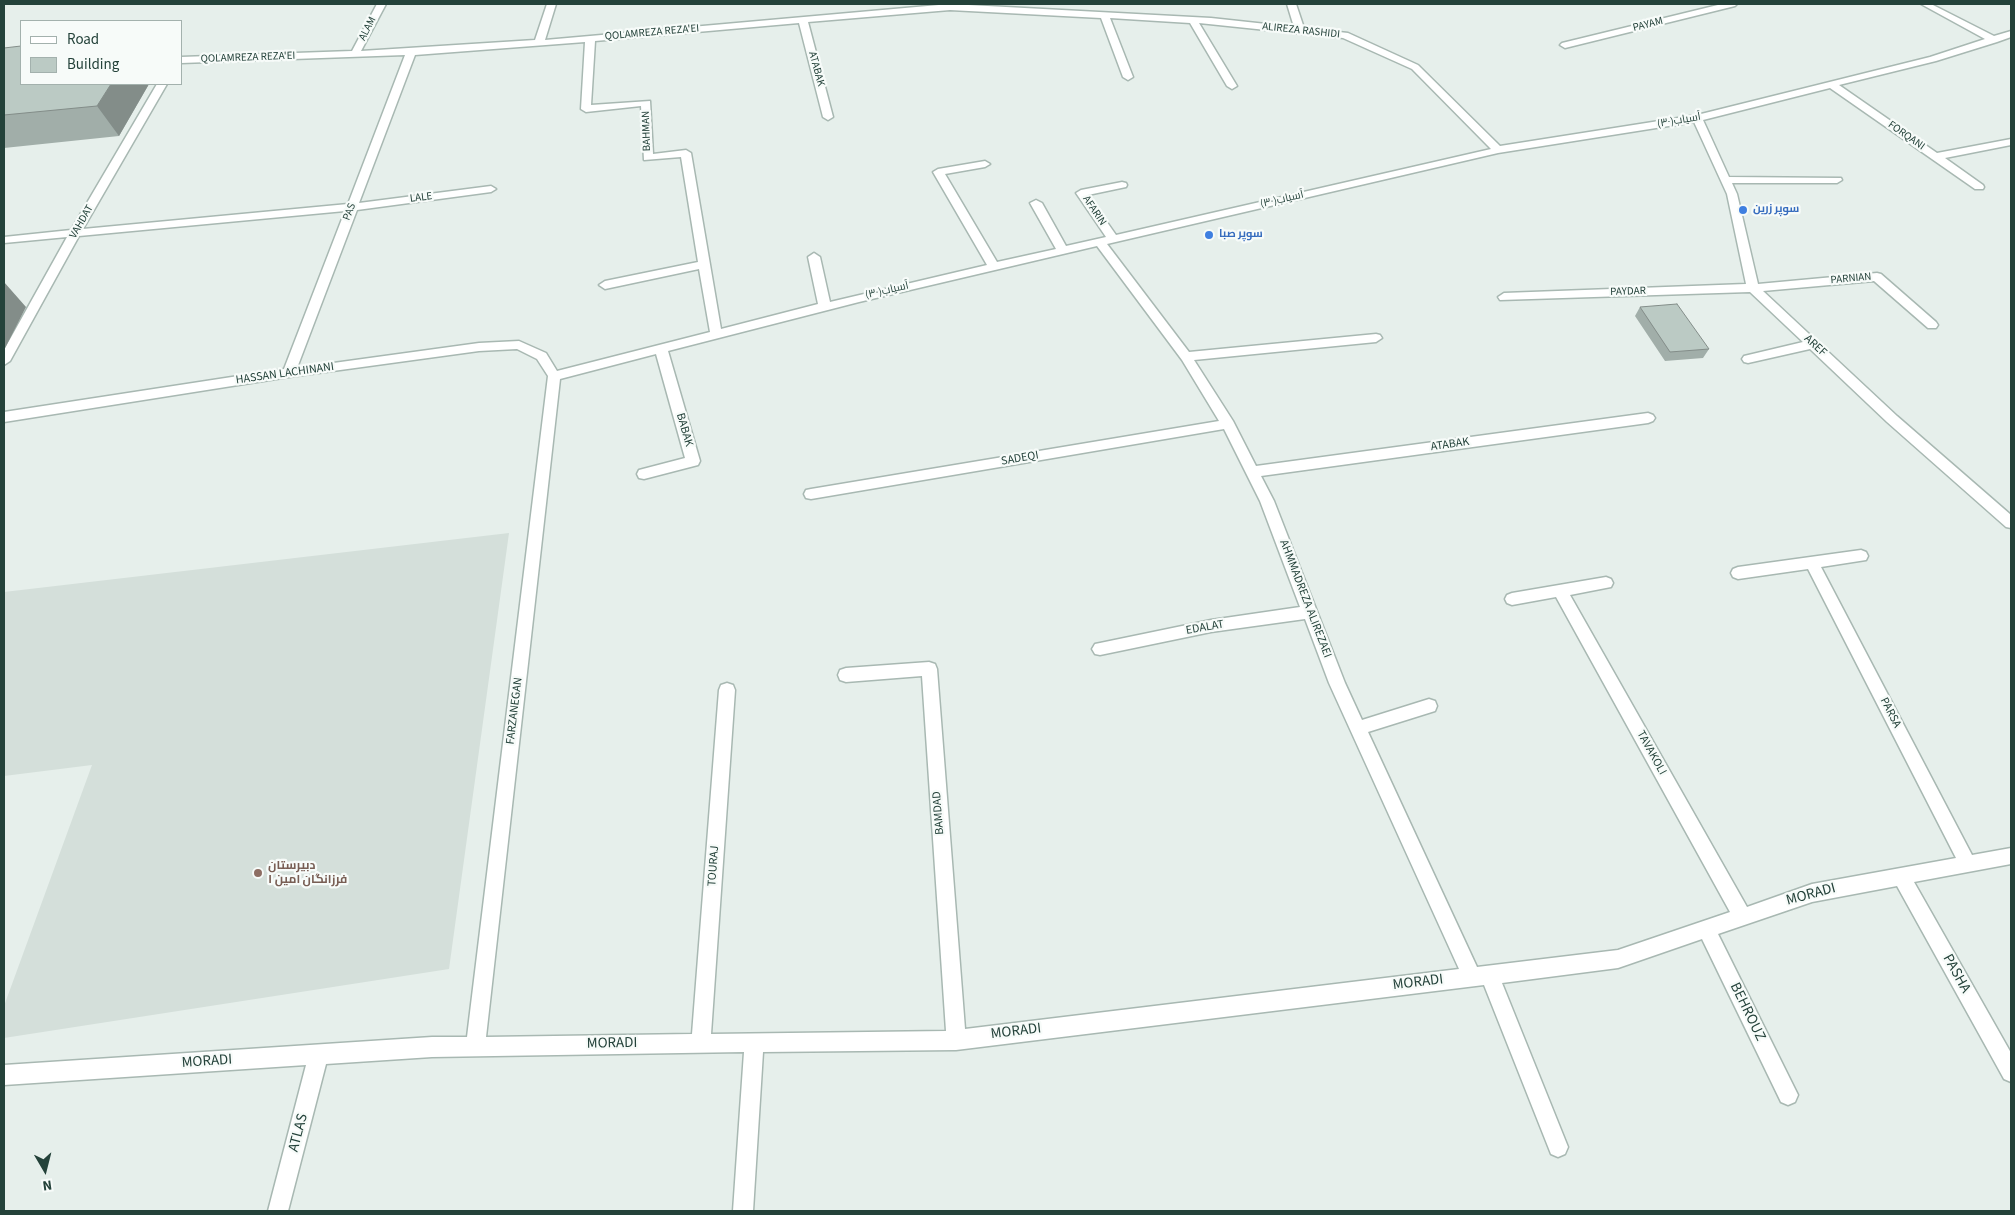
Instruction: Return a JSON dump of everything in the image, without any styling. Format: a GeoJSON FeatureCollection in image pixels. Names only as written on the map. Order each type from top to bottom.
{"type":"FeatureCollection","features":[{"type":"Feature","properties":{"kind":"street","name":"ALAM"},"geometry":{"type":"LineString","coordinates":[[356,54],[381,4]]}},
{"type":"Feature","properties":{"kind":"street"},"geometry":{"type":"LineString","coordinates":[[539,43],[551,4]]}},
{"type":"Feature","properties":{"kind":"street"},"geometry":{"type":"LineString","coordinates":[[1122,16],[1125,4]]}},
{"type":"Feature","properties":{"kind":"street"},"geometry":{"type":"LineString","coordinates":[[1292,4],[1300,30]]}},
{"type":"Feature","properties":{"kind":"street","name":"PAYAM"},"geometry":{"type":"LineString","coordinates":[[1565,45],[1732,4]]}},
{"type":"Feature","properties":{"kind":"street"},"geometry":{"type":"LineString","coordinates":[[1925,4],[1994,40]]}},
{"type":"Feature","properties":{"kind":"street","name":"QOLAMREZA REZA'EI"},"geometry":{"type":"LineString","coordinates":[[182,60],[411,52],[590,39],[950,6],[1122,16]]}},
{"type":"Feature","properties":{"kind":"street"},"geometry":{"type":"LineString","coordinates":[[1104,15],[1128,77]]}},
{"type":"Feature","properties":{"kind":"street","name":"ALIREZA RASHIDI"},"geometry":{"type":"LineString","coordinates":[[1122,16],[1193,20],[1344,35],[1415,67],[1498,150]]}},
{"type":"Feature","properties":{"kind":"street","name":"ATABAK"},"geometry":{"type":"LineString","coordinates":[[803,20],[828,118]]}},
{"type":"Feature","properties":{"kind":"street"},"geometry":{"type":"LineString","coordinates":[[1193,20],[1232,86]]}},
{"type":"Feature","properties":{"kind":"street","name":"آسیاب(۳۰)"},"geometry":{"type":"LineString","coordinates":[[554,376],[825,307],[1498,150],[1697,118],[1933,59],[2011,34]]}},
{"type":"Feature","properties":{"kind":"street","name":"BAHMAN"},"geometry":{"type":"LineString","coordinates":[[590,39],[586,110],[646,103],[648,158],[686,153],[716,334]]}},
{"type":"Feature","properties":{"kind":"street","name":"PAS"},"geometry":{"type":"LineString","coordinates":[[289,373],[411,52]]}},
{"type":"Feature","properties":{"kind":"street","name":"VAHDAT"},"geometry":{"type":"LineString","coordinates":[[4,361],[75,233],[161,85]]}},
{"type":"Feature","properties":{"kind":"street","name":"FORQANI"},"geometry":{"type":"LineString","coordinates":[[1832,85],[1979,187]]}},
{"type":"Feature","properties":{"kind":"street"},"geometry":{"type":"LineString","coordinates":[[1697,118],[1732,194],[1753,288]]}},
{"type":"Feature","properties":{"kind":"street"},"geometry":{"type":"LineString","coordinates":[[1935,156],[2011,142]]}},
{"type":"Feature","properties":{"kind":"street"},"geometry":{"type":"LineString","coordinates":[[985,164],[938,172],[994,267]]}},
{"type":"Feature","properties":{"kind":"street"},"geometry":{"type":"LineString","coordinates":[[1726,180],[1837,180]]}},
{"type":"Feature","properties":{"kind":"street","name":"AFARIN"},"geometry":{"type":"LineString","coordinates":[[1107,241],[1081,193],[1122,185]]}},
{"type":"Feature","properties":{"kind":"street","name":"LALE"},"geometry":{"type":"LineString","coordinates":[[4,240],[352,207],[491,189]]}},
{"type":"Feature","properties":{"kind":"street"},"geometry":{"type":"LineString","coordinates":[[1036,203],[1063,251]]}},
{"type":"Feature","properties":{"kind":"street","name":"AHMMADREZA ALIREZAEI"},"geometry":{"type":"LineString","coordinates":[[1107,241],[1186,357],[1228,424],[1268,502],[1337,683],[1481,975],[1558,1147]]}},
{"type":"Feature","properties":{"kind":"street"},"geometry":{"type":"LineString","coordinates":[[814,257],[825,307]]}},
{"type":"Feature","properties":{"kind":"street"},"geometry":{"type":"LineString","coordinates":[[605,285],[704,264]]}},
{"type":"Feature","properties":{"kind":"street","name":"PARNIAN"},"geometry":{"type":"LineString","coordinates":[[1753,288],[1877,277],[1932,325]]}},
{"type":"Feature","properties":{"kind":"street","name":"PAYDAR"},"geometry":{"type":"LineString","coordinates":[[1504,297],[1753,288]]}},
{"type":"Feature","properties":{"kind":"street","name":"AREF"},"geometry":{"type":"LineString","coordinates":[[1753,288],[1892,419],[2011,523]]}},
{"type":"Feature","properties":{"kind":"street"},"geometry":{"type":"LineString","coordinates":[[1186,357],[1376,338]]}},
{"type":"Feature","properties":{"kind":"street"},"geometry":{"type":"LineString","coordinates":[[1748,359],[1812,344]]}},
{"type":"Feature","properties":{"kind":"street","name":"HASSAN LACHINANI"},"geometry":{"type":"LineString","coordinates":[[4,417],[289,373],[479,347],[519,345],[542,356],[554,376]]}},
{"type":"Feature","properties":{"kind":"street","name":"BABAK"},"geometry":{"type":"LineString","coordinates":[[644,474],[693,461],[661,348]]}},
{"type":"Feature","properties":{"kind":"street","name":"FARZANEGAN"},"geometry":{"type":"LineString","coordinates":[[475,1047],[554,376]]}},
{"type":"Feature","properties":{"kind":"street","name":"ATABAK"},"geometry":{"type":"LineString","coordinates":[[1252,472],[1648,418]]}},
{"type":"Feature","properties":{"kind":"street","name":"SADEQI"},"geometry":{"type":"LineString","coordinates":[[811,494],[1228,424]]}},
{"type":"Feature","properties":{"kind":"street"},"geometry":{"type":"LineString","coordinates":[[1738,573],[1861,556]]}},
{"type":"Feature","properties":{"kind":"street","name":"PARSA"},"geometry":{"type":"LineString","coordinates":[[1812,563],[1968,864]]}},
{"type":"Feature","properties":{"kind":"street"},"geometry":{"type":"LineString","coordinates":[[1512,599],[1606,583]]}},
{"type":"Feature","properties":{"kind":"street","name":"TAVAKOLI"},"geometry":{"type":"LineString","coordinates":[[1560,591],[1742,916]]}},
{"type":"Feature","properties":{"kind":"street","name":"EDALAT"},"geometry":{"type":"LineString","coordinates":[[1100,649],[1211,626],[1310,612]]}},
{"type":"Feature","properties":{"kind":"street","name":"BAMDAD"},"geometry":{"type":"LineString","coordinates":[[846,675],[928,670],[956,1040]]}},
{"type":"Feature","properties":{"kind":"street","name":"TOURAJ"},"geometry":{"type":"LineString","coordinates":[[701,1043],[727,690]]}},
{"type":"Feature","properties":{"kind":"street"},"geometry":{"type":"LineString","coordinates":[[1358,728],[1429,706]]}},
{"type":"Feature","properties":{"kind":"street","name":"MORADI"},"geometry":{"type":"LineString","coordinates":[[4,1075],[432,1047],[956,1040],[1618,958],[1812,893],[2011,856]]}},
{"type":"Feature","properties":{"kind":"street","name":"PASHA"},"geometry":{"type":"LineString","coordinates":[[1901,876],[2011,1072]]}},
{"type":"Feature","properties":{"kind":"street","name":"BEHROUZ"},"geometry":{"type":"LineString","coordinates":[[1706,928],[1788,1095]]}},
{"type":"Feature","properties":{"kind":"street"},"geometry":{"type":"LineString","coordinates":[[743,1211],[754,1042]]}},
{"type":"Feature","properties":{"kind":"street","name":"ATLAS"},"geometry":{"type":"LineString","coordinates":[[278,1211],[319,1054]]}},
{"type":"Feature","properties":{"kind":"shaded area","name":"دبیرستان فرزانگان امین ۱"},"geometry":{"type":"Polygon","coordinates":[[[509,533],[449,969],[4,1038],[4,1006],[92,765],[4,776],[4,592],[509,533]]]}},
{"type":"Feature","properties":{"kind":"building"},"geometry":{"type":"Polygon","coordinates":[[[20,46],[20,85],[110,85],[97,106],[4,115],[4,48],[20,46]]]}},
{"type":"Feature","properties":{"kind":"building"},"geometry":{"type":"Polygon","coordinates":[[[1677,304],[1709,349],[1670,352],[1640,307],[1677,304]]]}},
{"type":"Feature","properties":{"kind":"place","name":"سوپر زرین"},"geometry":{"type":"Point","coordinates":[1743,210]}},
{"type":"Feature","properties":{"kind":"place","name":"سوپر صبا"},"geometry":{"type":"Point","coordinates":[1209,235]}},
{"type":"Feature","properties":{"kind":"place","name":"دبیرستان فرزانگان امین ۱"},"geometry":{"type":"Point","coordinates":[258,873]}}]}
